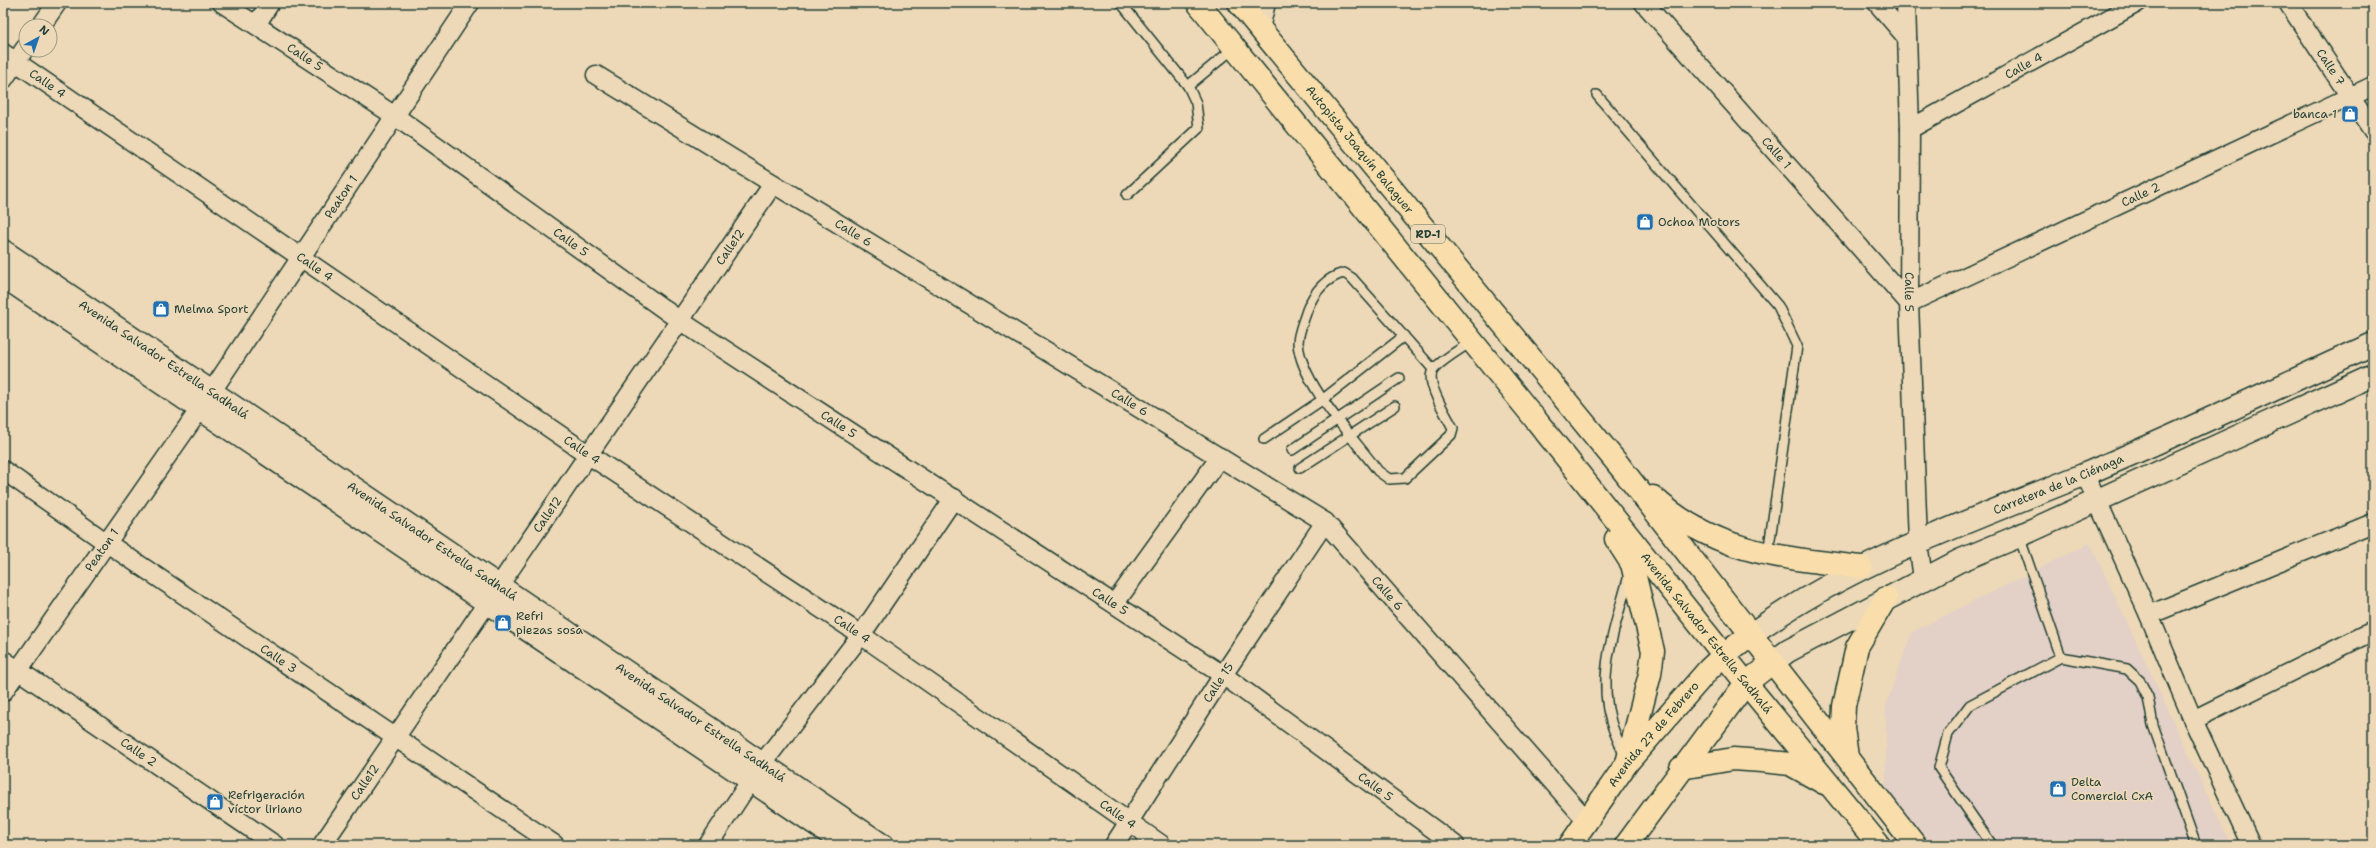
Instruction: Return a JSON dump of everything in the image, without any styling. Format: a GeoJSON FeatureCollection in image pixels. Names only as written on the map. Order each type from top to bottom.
{"type":"FeatureCollection","features":[{"type":"Feature","properties":{"kind":"main road","name":"RD-1"},"geometry":{"type":"LineString","coordinates":[[1198,3],[1536,420]]}},
{"type":"Feature","properties":{"kind":"main road","name":"Autopista Joaquín Balaguer"},"geometry":{"type":"LineString","coordinates":[[1239,3],[1618,464]]}},
{"type":"Feature","properties":{"kind":"main road","name":"Avenida Salvador Estrella Sadhalá"},"geometry":{"type":"LineString","coordinates":[[3,251],[212,391],[492,593],[757,772],[882,845]]}},
{"type":"Feature","properties":{"kind":"main road","name":"Avenida Salvador Estrella Sadhalá"},"geometry":{"type":"LineString","coordinates":[[3,276],[200,409],[492,593]]}},
{"type":"Feature","properties":{"kind":"main road","name":"Carretera de la Ciénaga"},"geometry":{"type":"LineString","coordinates":[[1750,635],[1821,589],[1861,567],[1918,542],[2085,474],[2373,344]]}},
{"type":"Feature","properties":{"kind":"main road"},"geometry":{"type":"LineString","coordinates":[[1628,844],[1681,768],[1746,683],[1788,651],[1886,598],[1959,561],[2019,536],[2373,375]]}},
{"type":"Feature","properties":{"kind":"main road"},"geometry":{"type":"LineString","coordinates":[[1536,420],[1632,564],[1653,651],[1650,674],[1627,762]]}},
{"type":"Feature","properties":{"kind":"main road","name":"Avenida Salvador Estrella Sadhalá"},"geometry":{"type":"LineString","coordinates":[[1536,420],[1746,683],[1879,845]]}},
{"type":"Feature","properties":{"kind":"main road"},"geometry":{"type":"LineString","coordinates":[[1618,464],[1655,499],[1712,538],[1735,547],[1768,554],[1861,567]]}},
{"type":"Feature","properties":{"kind":"main road"},"geometry":{"type":"LineString","coordinates":[[1618,464],[1915,845]]}},
{"type":"Feature","properties":{"kind":"main road"},"geometry":{"type":"LineString","coordinates":[[1848,761],[1843,728],[1844,706],[1855,655],[1857,647],[1886,598]]}},
{"type":"Feature","properties":{"kind":"main road","name":"Avenida 27 de Febrero"},"geometry":{"type":"LineString","coordinates":[[1570,845],[1627,762],[1724,655],[1750,635]]}},
{"type":"Feature","properties":{"kind":"main road"},"geometry":{"type":"LineString","coordinates":[[1681,768],[1733,759],[1790,764],[1834,789]]}},
{"type":"Feature","properties":{"kind":"main road","name":"Avenida Salvador Estrella Sadhalá"},"geometry":{"type":"LineString","coordinates":[[757,772],[847,845]]}},
{"type":"Feature","properties":{"kind":"street"},"geometry":{"type":"LineString","coordinates":[[47,18],[57,3]]}},
{"type":"Feature","properties":{"kind":"street","name":"Calle 5"},"geometry":{"type":"LineString","coordinates":[[222,3],[395,116],[679,320],[1115,603],[1223,675],[1455,845]]}},
{"type":"Feature","properties":{"kind":"street"},"geometry":{"type":"LineString","coordinates":[[256,25],[270,3]]}},
{"type":"Feature","properties":{"kind":"street","name":"Peaton 1"},"geometry":{"type":"LineString","coordinates":[[212,391],[470,3]]}},
{"type":"Feature","properties":{"kind":"street"},"geometry":{"type":"LineString","coordinates":[[1260,29],[1266,3]]}},
{"type":"Feature","properties":{"kind":"street","name":"Calle 1"},"geometry":{"type":"LineString","coordinates":[[1644,3],[1909,304]]}},
{"type":"Feature","properties":{"kind":"street"},"geometry":{"type":"LineString","coordinates":[[1877,3],[1907,38]]}},
{"type":"Feature","properties":{"kind":"street","name":"Calle 5"},"geometry":{"type":"LineString","coordinates":[[1906,3],[1910,129],[1909,304],[1918,542],[1923,580]]}},
{"type":"Feature","properties":{"kind":"street","name":"Calle 4"},"geometry":{"type":"LineString","coordinates":[[1910,129],[2137,3]]}},
{"type":"Feature","properties":{"kind":"street","name":"Calle 7"},"geometry":{"type":"LineString","coordinates":[[2288,3],[2373,131]]}},
{"type":"Feature","properties":{"kind":"street"},"geometry":{"type":"LineString","coordinates":[[3,80],[9,57],[18,52]]}},
{"type":"Feature","properties":{"kind":"street","name":"Calle 4"},"geometry":{"type":"LineString","coordinates":[[9,57],[589,455],[861,635],[1162,845]]}},
{"type":"Feature","properties":{"kind":"street","name":"Calle 6"},"geometry":{"type":"LineString","coordinates":[[596,75],[1325,522],[1587,821]]}},
{"type":"Feature","properties":{"kind":"street","name":"Calle 2"},"geometry":{"type":"LineString","coordinates":[[1909,304],[2373,86]]}},
{"type":"Feature","properties":{"kind":"street","name":"Calle12"},"geometry":{"type":"LineString","coordinates":[[322,845],[395,739],[492,593],[589,455],[679,320],[773,184]]}},
{"type":"Feature","properties":{"kind":"street","name":"Peaton 1"},"geometry":{"type":"LineString","coordinates":[[3,692],[10,665],[107,543],[200,409]]}},
{"type":"Feature","properties":{"kind":"street"},"geometry":{"type":"LineString","coordinates":[[1115,603],[1220,457]]}},
{"type":"Feature","properties":{"kind":"street","name":"Calle 3"},"geometry":{"type":"LineString","coordinates":[[3,470],[107,543],[395,739],[555,845]]}},
{"type":"Feature","properties":{"kind":"street"},"geometry":{"type":"LineString","coordinates":[[2085,474],[2149,614],[2193,720],[2251,845]]}},
{"type":"Feature","properties":{"kind":"street"},"geometry":{"type":"LineString","coordinates":[[708,845],[757,772],[861,635],[954,498]]}},
{"type":"Feature","properties":{"kind":"street","name":"Calle 15"},"geometry":{"type":"LineString","coordinates":[[1114,845],[1223,675],[1325,522]]}},
{"type":"Feature","properties":{"kind":"street"},"geometry":{"type":"LineString","coordinates":[[2149,614],[2373,522]]}},
{"type":"Feature","properties":{"kind":"street"},"geometry":{"type":"LineString","coordinates":[[2193,720],[2373,631]]}},
{"type":"Feature","properties":{"kind":"street","name":"Calle 2"},"geometry":{"type":"LineString","coordinates":[[10,665],[274,845]]}},
{"type":"Feature","properties":{"kind":"lane"},"geometry":{"type":"LineString","coordinates":[[1121,3],[1188,86],[1196,103],[1199,128],[1127,195]]}},
{"type":"Feature","properties":{"kind":"lane"},"geometry":{"type":"LineString","coordinates":[[1188,86],[1234,48]]}},
{"type":"Feature","properties":{"kind":"lane"},"geometry":{"type":"LineString","coordinates":[[1597,95],[1778,306],[1797,346],[1768,554]]}},
{"type":"Feature","properties":{"kind":"lane"},"geometry":{"type":"LineString","coordinates":[[1433,369],[1352,278],[1344,273],[1331,276],[1312,297],[1298,341],[1303,366],[1322,400],[1339,419],[1378,471],[1389,479],[1405,478],[1453,431],[1433,389],[1431,378],[1433,369],[1472,341]]}},
{"type":"Feature","properties":{"kind":"lane"},"geometry":{"type":"LineString","coordinates":[[1264,440],[1322,400],[1404,336]]}},
{"type":"Feature","properties":{"kind":"lane"},"geometry":{"type":"LineString","coordinates":[[1292,450],[1399,378]]}},
{"type":"Feature","properties":{"kind":"lane"},"geometry":{"type":"LineString","coordinates":[[1300,468],[1395,406]]}},
{"type":"Feature","properties":{"kind":"lane"},"geometry":{"type":"LineString","coordinates":[[2019,536],[2061,657]]}},
{"type":"Feature","properties":{"kind":"lane"},"geometry":{"type":"LineString","coordinates":[[1627,762],[1611,722],[1605,685],[1609,647],[1632,564]]}},
{"type":"Feature","properties":{"kind":"lane"},"geometry":{"type":"LineString","coordinates":[[1992,845],[1939,768],[1948,734],[1970,705],[2061,657],[2127,669],[2140,681],[2148,697],[2153,725],[2194,840],[2194,845]]}},
{"type":"Feature","properties":{"kind":"shaded area"},"geometry":{"type":"Polygon","coordinates":[[[2090,543],[2231,845],[1932,845],[1886,789],[1886,705],[1912,632],[2090,543]]]}},
{"type":"Feature","properties":{"kind":"place","name":"banca 1"},"geometry":{"type":"Point","coordinates":[2350,114]}},
{"type":"Feature","properties":{"kind":"place","name":"Ochoa Motors"},"geometry":{"type":"Point","coordinates":[1645,222]}},
{"type":"Feature","properties":{"kind":"place","name":"Melma Sport"},"geometry":{"type":"Point","coordinates":[161,309]}},
{"type":"Feature","properties":{"kind":"place","name":"Refri piezas sosa"},"geometry":{"type":"Point","coordinates":[503,623]}},
{"type":"Feature","properties":{"kind":"place","name":"Delta Comercial CxA"},"geometry":{"type":"Point","coordinates":[2058,789]}},
{"type":"Feature","properties":{"kind":"place","name":"Refrigeración víctor liriano"},"geometry":{"type":"Point","coordinates":[215,802]}}]}
